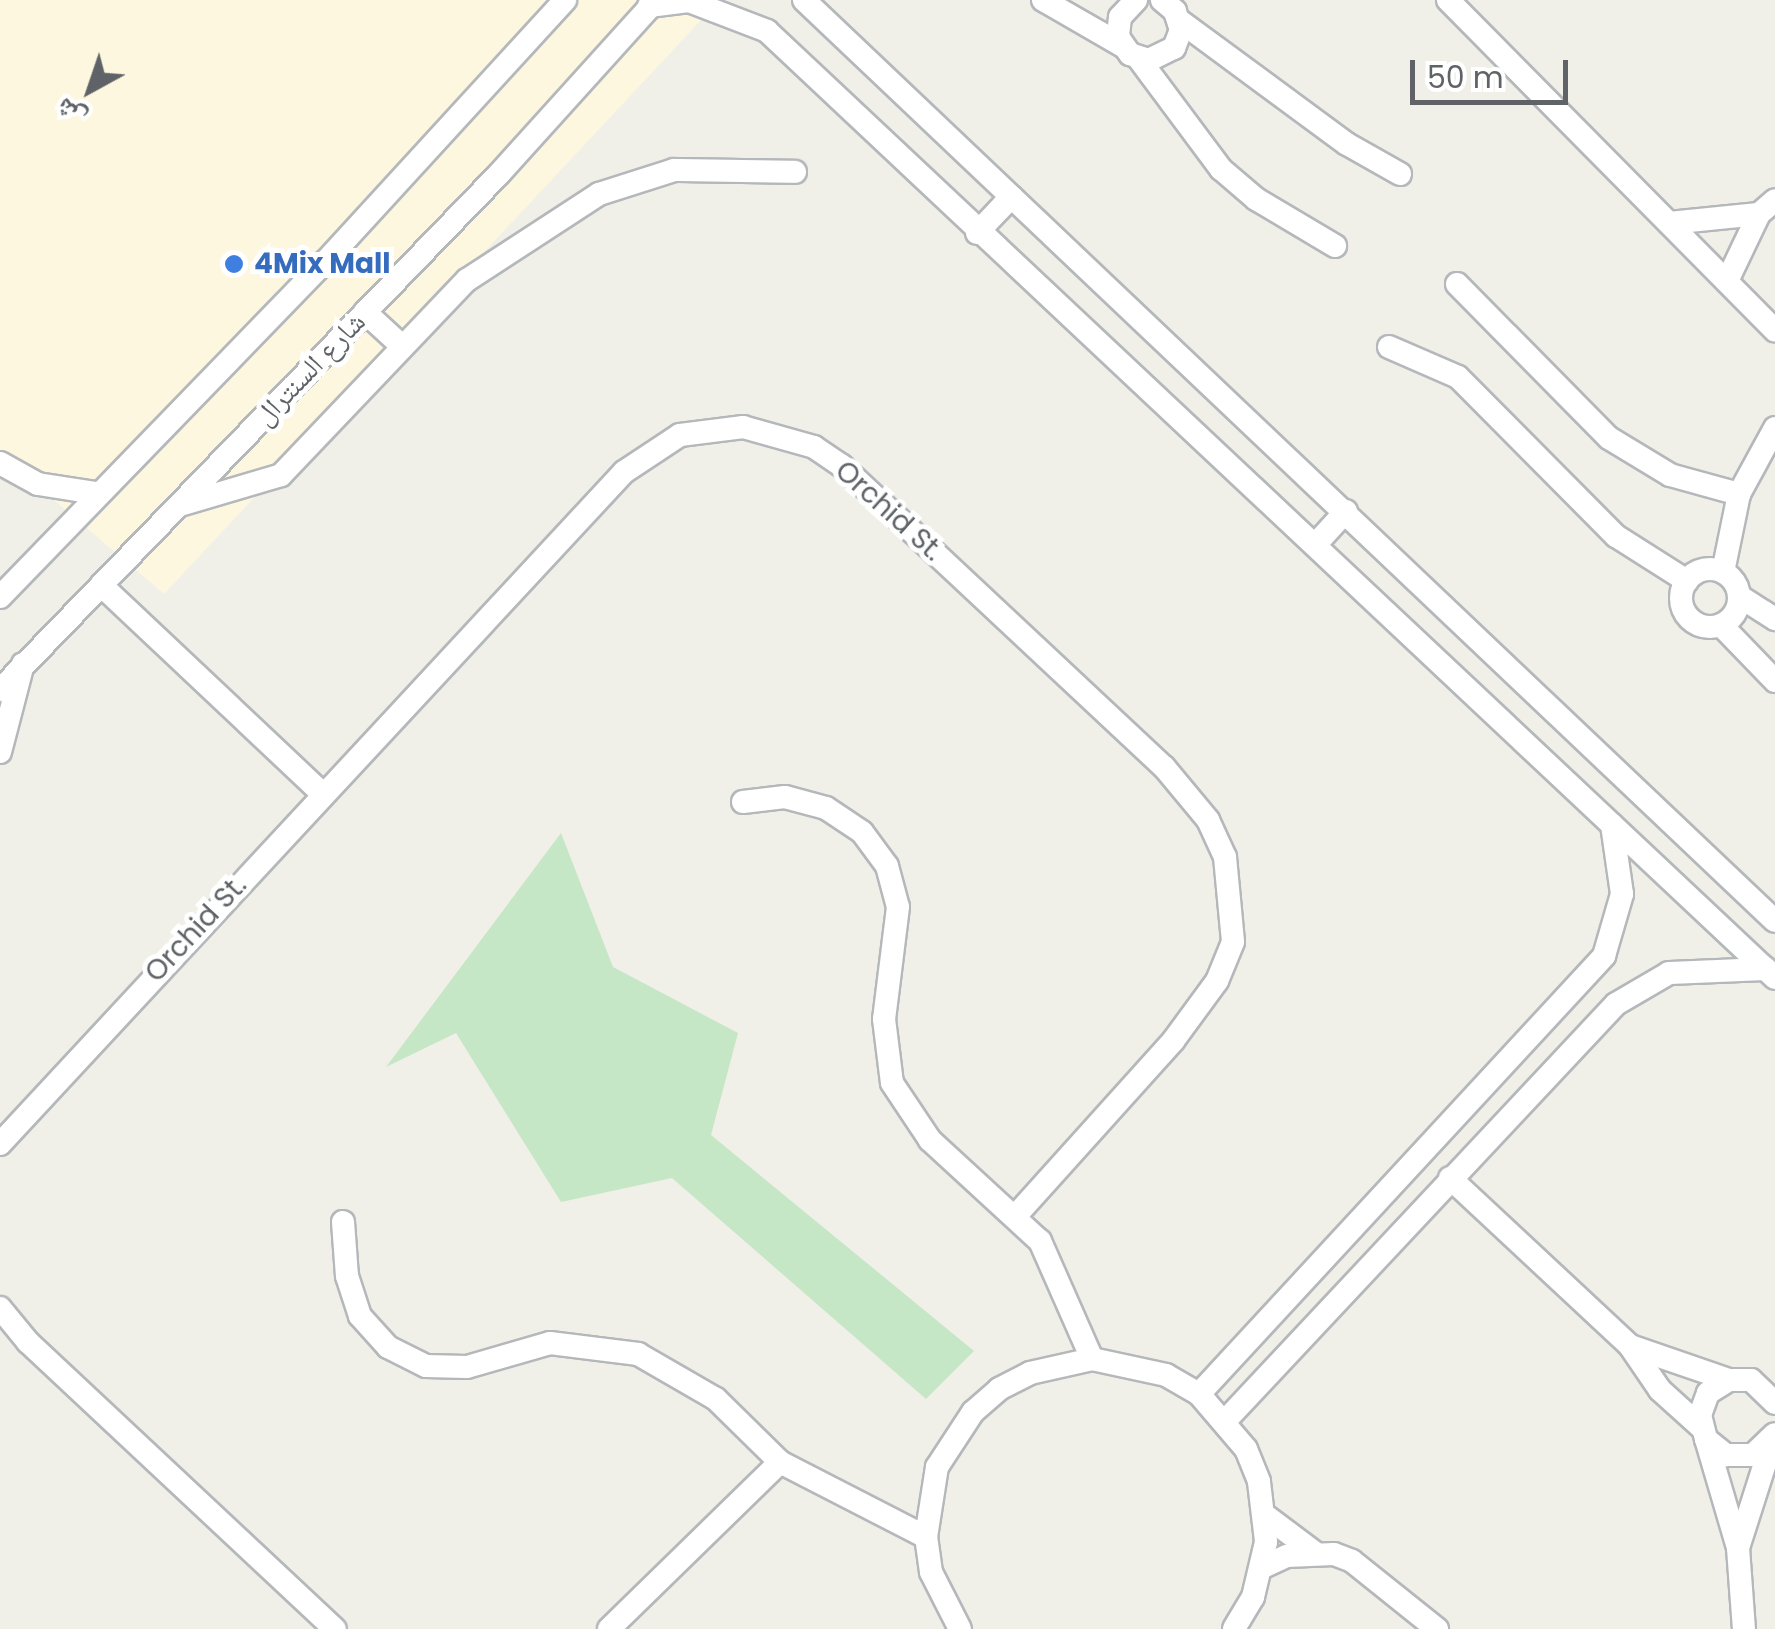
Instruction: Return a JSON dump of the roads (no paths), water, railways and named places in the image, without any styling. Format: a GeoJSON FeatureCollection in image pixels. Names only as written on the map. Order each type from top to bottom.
{"type":"FeatureCollection","features":[{"type":"Feature","properties":{"kind":"street"},"geometry":{"type":"LineString","coordinates":[[0,596],[326,261],[565,0]]}},
{"type":"Feature","properties":{"kind":"street"},"geometry":{"type":"LineString","coordinates":[[804,0],[1775,921]]}},
{"type":"Feature","properties":{"kind":"street"},"geometry":{"type":"LineString","coordinates":[[1043,0],[1131,52],[1158,59],[1174,48],[1180,21]]}},
{"type":"Feature","properties":{"kind":"street"},"geometry":{"type":"LineString","coordinates":[[1136,0],[1120,17],[1131,52],[1222,169],[1269,208],[1334,246]]}},
{"type":"Feature","properties":{"kind":"street"},"geometry":{"type":"LineString","coordinates":[[1162,0],[1180,21],[1346,144],[1400,174]]}},
{"type":"Feature","properties":{"kind":"street"},"geometry":{"type":"LineString","coordinates":[[1448,0],[1775,330]]}},
{"type":"Feature","properties":{"kind":"street"},"geometry":{"type":"LineString","coordinates":[[652,3],[689,1],[767,31],[977,233],[1771,973]]}},
{"type":"Feature","properties":{"kind":"street","name":"شارع السنترال"},"geometry":{"type":"LineString","coordinates":[[0,690],[365,312],[652,3]]}},
{"type":"Feature","properties":{"kind":"street"},"geometry":{"type":"LineString","coordinates":[[180,506],[280,474],[467,280],[599,194],[674,170],[795,172]]}},
{"type":"Feature","properties":{"kind":"street"},"geometry":{"type":"LineString","coordinates":[[977,233],[1011,197]]}},
{"type":"Feature","properties":{"kind":"street"},"geometry":{"type":"LineString","coordinates":[[1670,223],[1767,207]]}},
{"type":"Feature","properties":{"kind":"street"},"geometry":{"type":"LineString","coordinates":[[1727,281],[1767,207]]}},
{"type":"Feature","properties":{"kind":"street"},"geometry":{"type":"LineString","coordinates":[[1458,284],[1609,438],[1670,476],[1739,494]]}},
{"type":"Feature","properties":{"kind":"street"},"geometry":{"type":"LineString","coordinates":[[365,312],[402,346]]}},
{"type":"Feature","properties":{"kind":"street"},"geometry":{"type":"LineString","coordinates":[[1389,347],[1458,377],[1616,536],[1687,581]]}},
{"type":"Feature","properties":{"kind":"street","name":"Orchid St."},"geometry":{"type":"LineString","coordinates":[[0,1144],[624,472],[680,434],[743,427],[814,447],[1164,767],[1208,820],[1226,857],[1233,942],[1218,981],[1173,1041],[1017,1214]]}},
{"type":"Feature","properties":{"kind":"street"},"geometry":{"type":"LineString","coordinates":[[1775,428],[1739,494],[1723,572],[1739,596],[1775,619]]}},
{"type":"Feature","properties":{"kind":"street"},"geometry":{"type":"LineString","coordinates":[[0,463],[38,484],[96,494]]}},
{"type":"Feature","properties":{"kind":"street"},"geometry":{"type":"LineString","coordinates":[[1315,545],[1346,511]]}},
{"type":"Feature","properties":{"kind":"street"},"geometry":{"type":"LineString","coordinates":[[1723,572],[1707,569],[1687,581],[1682,598],[1688,616],[1702,626],[1720,626],[1734,614],[1739,596]]}},
{"type":"Feature","properties":{"kind":"street"},"geometry":{"type":"LineString","coordinates":[[102,585],[323,794]]}},
{"type":"Feature","properties":{"kind":"street"},"geometry":{"type":"LineString","coordinates":[[1720,626],[1775,681]]}},
{"type":"Feature","properties":{"kind":"street"},"geometry":{"type":"LineString","coordinates":[[0,752],[24,664]]}},
{"type":"Feature","properties":{"kind":"street"},"geometry":{"type":"LineString","coordinates":[[743,802],[785,797],[826,808],[862,832],[886,866],[898,907],[884,1018],[892,1083],[930,1140],[1017,1214],[1048,1257],[1092,1360]]}},
{"type":"Feature","properties":{"kind":"street"},"geometry":{"type":"LineString","coordinates":[[1198,1394],[1604,956],[1622,894],[1612,826]]}},
{"type":"Feature","properties":{"kind":"street"},"geometry":{"type":"LineString","coordinates":[[1226,1420],[1450,1178],[1641,986],[1700,967],[1771,973]]}},
{"type":"Feature","properties":{"kind":"street"},"geometry":{"type":"LineString","coordinates":[[1450,1178],[1630,1346],[1660,1390],[1703,1433],[1740,1458],[1774,1436]]}},
{"type":"Feature","properties":{"kind":"street"},"geometry":{"type":"LineString","coordinates":[[344,1222],[347,1276],[360,1316],[388,1347],[426,1366],[467,1367],[550,1343],[638,1354],[716,1399],[780,1462],[828,1492],[882,1510],[926,1536]]}},
{"type":"Feature","properties":{"kind":"street"},"geometry":{"type":"LineString","coordinates":[[1063,1362],[1067,1306]]}},
{"type":"Feature","properties":{"kind":"street"},"geometry":{"type":"LineString","coordinates":[[0,1308],[28,1342],[335,1629]]}},
{"type":"Feature","properties":{"kind":"street"},"geometry":{"type":"LineString","coordinates":[[1630,1346],[1740,1380],[1775,1402]]}},
{"type":"Feature","properties":{"kind":"street"},"geometry":{"type":"LineString","coordinates":[[960,1629],[932,1572],[926,1536],[928,1499],[938,1467],[973,1412],[999,1389],[1063,1362],[1092,1360],[1130,1363],[1198,1394],[1226,1420],[1260,1482],[1266,1516],[1262,1567],[1234,1629]]}},
{"type":"Feature","properties":{"kind":"street"},"geometry":{"type":"LineString","coordinates":[[1744,1629],[1738,1548],[1703,1433],[1702,1403],[1740,1380],[1775,1370]]}},
{"type":"Feature","properties":{"kind":"street"},"geometry":{"type":"LineString","coordinates":[[1738,1548],[1774,1436]]}},
{"type":"Feature","properties":{"kind":"street"},"geometry":{"type":"LineString","coordinates":[[610,1629],[780,1462]]}},
{"type":"Feature","properties":{"kind":"street"},"geometry":{"type":"LineString","coordinates":[[882,1510],[928,1499]]}},
{"type":"Feature","properties":{"kind":"street"},"geometry":{"type":"LineString","coordinates":[[1266,1516],[1314,1552],[1352,1561],[1437,1629]]}},
{"type":"Feature","properties":{"kind":"street"},"geometry":{"type":"LineString","coordinates":[[1262,1567],[1314,1552]]}},
{"type":"Feature","properties":{"kind":"place","name":"4Mix Mall"},"geometry":{"type":"Point","coordinates":[234,264]}}]}
